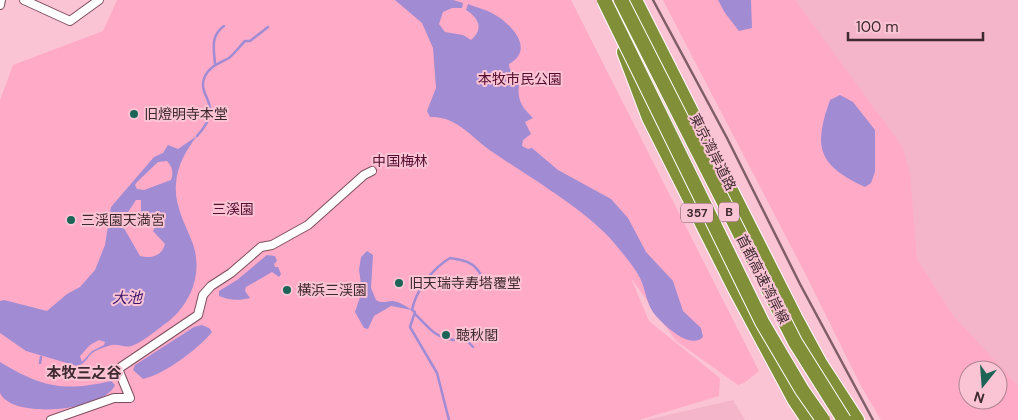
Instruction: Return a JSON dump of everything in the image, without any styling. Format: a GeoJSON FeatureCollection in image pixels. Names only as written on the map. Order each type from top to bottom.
{"type":"FeatureCollection","features":[{"type":"Feature","properties":{"kind":"highway","name":"357"},"geometry":{"type":"LineString","coordinates":[[600,0],[765,320],[797,376],[830,420]]}},
{"type":"Feature","properties":{"kind":"highway","name":"首都高速湾岸線"},"geometry":{"type":"LineString","coordinates":[[604,0],[762,322],[802,390],[823,420]]}},
{"type":"Feature","properties":{"kind":"highway","name":"首都高速湾岸線"},"geometry":{"type":"LineString","coordinates":[[621,0],[795,342],[842,420]]}},
{"type":"Feature","properties":{"kind":"highway","name":"東京湾岸道路"},"geometry":{"type":"LineString","coordinates":[[635,0],[795,317],[824,370],[857,420]]}},
{"type":"Feature","properties":{"kind":"highway","name":"東京湾岸道路"},"geometry":{"type":"LineString","coordinates":[[642,14],[684,129],[789,336],[811,376],[842,420]]}},
{"type":"Feature","properties":{"kind":"highway","name":"357"},"geometry":{"type":"LineString","coordinates":[[614,26],[649,118],[735,289],[794,399],[808,420]]}},
{"type":"Feature","properties":{"kind":"street"},"geometry":{"type":"LineString","coordinates":[[0,5],[1,0]]}},
{"type":"Feature","properties":{"kind":"street"},"geometry":{"type":"LineString","coordinates":[[24,0],[70,21],[99,0]]}},
{"type":"Feature","properties":{"kind":"street"},"geometry":{"type":"LineString","coordinates":[[51,420],[114,398],[130,398],[118,369],[198,315],[204,295],[211,286],[231,273],[253,253],[261,247],[272,245],[308,226],[364,175],[372,171]]}},
{"type":"Feature","properties":{"kind":"shaded area"},"geometry":{"type":"Polygon","coordinates":[[[663,0],[1018,0],[1018,420],[881,420],[860,384],[807,277],[663,0]]]}},
{"type":"Feature","properties":{"kind":"shaded area"},"geometry":{"type":"Polygon","coordinates":[[[733,400],[745,420],[646,420],[733,400]]]}},
{"type":"Feature","properties":{"kind":"green space","name":"三溪園"},"geometry":{"type":"Polygon","coordinates":[[[117,0],[571,0],[759,371],[744,383],[738,385],[676,341],[631,278],[649,321],[720,378],[719,396],[639,420],[0,420],[0,100],[13,65],[103,31],[117,0]]]}},
{"type":"Feature","properties":{"kind":"green space"},"geometry":{"type":"Polygon","coordinates":[[[663,0],[795,0],[902,146],[910,173],[917,259],[952,314],[994,360],[958,360],[958,410],[1008,410],[1008,375],[1018,386],[1018,420],[881,420],[860,384],[807,277],[663,0]]]}},
{"type":"Feature","properties":{"kind":"water"},"geometry":{"type":"Polygon","coordinates":[[[395,0],[453,0],[463,3],[462,8],[452,8],[443,12],[439,24],[445,32],[463,35],[471,40],[479,28],[477,20],[466,10],[468,4],[494,14],[510,26],[519,39],[521,46],[520,52],[509,64],[509,67],[520,79],[520,101],[533,118],[525,122],[531,134],[523,140],[522,146],[528,149],[532,148],[558,170],[611,199],[628,218],[646,252],[673,281],[683,311],[701,328],[703,337],[691,341],[685,339],[660,320],[650,307],[635,269],[604,232],[575,207],[494,153],[456,124],[449,120],[430,117],[427,111],[436,88],[433,48],[422,23],[395,0]]]}},
{"type":"Feature","properties":{"kind":"water"},"geometry":{"type":"Polygon","coordinates":[[[718,0],[751,0],[752,28],[739,31],[718,0]]]}},
{"type":"Feature","properties":{"kind":"water"},"geometry":{"type":"Polygon","coordinates":[[[840,95],[853,102],[875,130],[875,172],[871,183],[865,187],[837,171],[829,162],[821,143],[830,100],[840,95]]]}},
{"type":"Feature","properties":{"kind":"water","name":"大池"},"geometry":{"type":"Polygon","coordinates":[[[197,136],[183,158],[177,177],[178,205],[195,250],[196,273],[190,294],[177,313],[169,321],[135,345],[114,345],[101,348],[93,353],[84,363],[77,366],[26,351],[0,333],[0,301],[4,300],[47,311],[67,294],[80,287],[95,270],[105,245],[111,207],[154,157],[163,153],[168,145],[178,149],[197,136]],[[167,161],[158,162],[137,182],[135,185],[137,189],[144,190],[171,180],[172,170],[167,161]],[[136,200],[121,223],[140,256],[156,256],[164,248],[165,244],[153,231],[157,223],[141,216],[141,200],[136,200]],[[99,340],[90,345],[80,356],[82,362],[92,351],[104,345],[105,342],[99,340]]]}},
{"type":"Feature","properties":{"kind":"water"},"geometry":{"type":"Polygon","coordinates":[[[367,251],[373,255],[371,288],[376,300],[383,302],[393,301],[403,304],[412,310],[391,306],[374,316],[368,329],[364,328],[355,312],[362,291],[359,270],[361,257],[367,251]]]}},
{"type":"Feature","properties":{"kind":"water"},"geometry":{"type":"Polygon","coordinates":[[[267,255],[275,256],[277,261],[274,264],[275,267],[278,267],[281,274],[279,277],[272,272],[246,287],[245,291],[250,298],[234,300],[219,296],[219,291],[237,280],[267,255]]]}},
{"type":"Feature","properties":{"kind":"water"},"geometry":{"type":"Polygon","coordinates":[[[202,325],[209,328],[212,332],[190,353],[171,366],[143,379],[133,370],[135,365],[194,327],[202,325]]]}},
{"type":"Feature","properties":{"kind":"water"},"geometry":{"type":"Polygon","coordinates":[[[0,362],[28,377],[53,385],[80,386],[111,381],[115,385],[107,394],[94,401],[77,406],[58,409],[21,407],[8,401],[0,393],[0,362]]]}},
{"type":"Feature","properties":{"kind":"waterway"},"geometry":{"type":"LineString","coordinates":[[215,64],[215,38],[224,26]]}},
{"type":"Feature","properties":{"kind":"waterway"},"geometry":{"type":"LineString","coordinates":[[197,136],[206,125],[210,116],[210,108],[203,84],[205,76],[216,65],[229,58],[245,41],[250,41],[268,27]]}},
{"type":"Feature","properties":{"kind":"waterway"},"geometry":{"type":"LineString","coordinates":[[449,420],[437,373],[410,327],[415,312],[412,310],[417,295],[426,280],[450,258],[468,262],[481,275]]}},
{"type":"Feature","properties":{"kind":"waterway"},"geometry":{"type":"LineString","coordinates":[[415,314],[441,337],[454,340],[462,335],[473,347]]}},
{"type":"Feature","properties":{"kind":"waterway"},"geometry":{"type":"LineString","coordinates":[[40,363],[41,357]]}},
{"type":"Feature","properties":{"kind":"railway"},"geometry":{"type":"LineString","coordinates":[[653,0],[727,138],[800,284],[873,420]]}},
{"type":"Feature","properties":{"kind":"place","name":"旧燈明寺本堂"},"geometry":{"type":"Point","coordinates":[134,114]}},
{"type":"Feature","properties":{"kind":"place","name":"三渓園天満宮"},"geometry":{"type":"Point","coordinates":[71,220]}},
{"type":"Feature","properties":{"kind":"place","name":"旧天瑞寺寿塔覆堂"},"geometry":{"type":"Point","coordinates":[399,283]}},
{"type":"Feature","properties":{"kind":"place","name":"横浜三渓園"},"geometry":{"type":"Point","coordinates":[287,290]}},
{"type":"Feature","properties":{"kind":"place","name":"聴秋閣"},"geometry":{"type":"Point","coordinates":[446,335]}},
{"type":"Feature","properties":{"kind":"district","name":"本牧三之谷"},"geometry":{"type":"Point","coordinates":[84,373]}},
{"type":"Feature","properties":{"kind":"park label","name":"本牧市民公園"},"geometry":{"type":"Point","coordinates":[520,79]}},
{"type":"Feature","properties":{"kind":"park label","name":"中国梅林"},"geometry":{"type":"Point","coordinates":[400,161]}}]}
